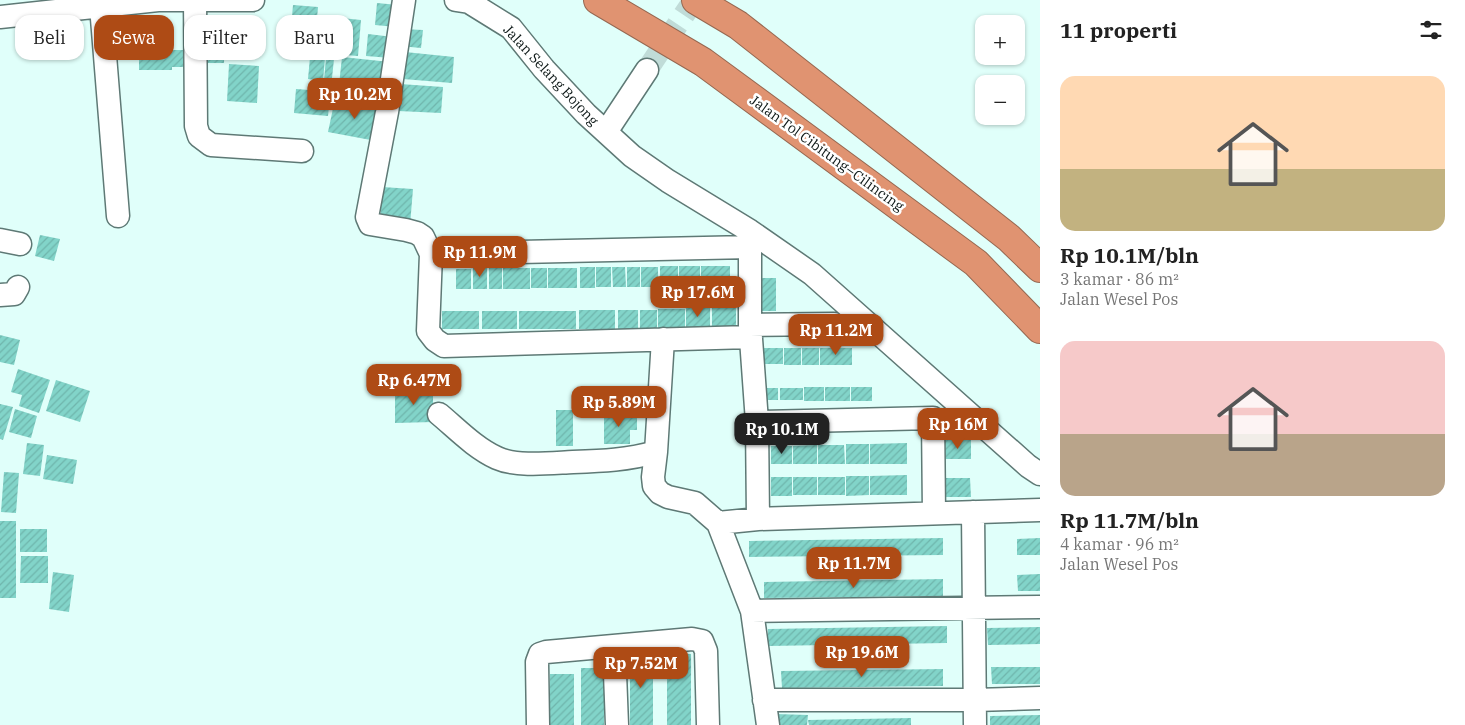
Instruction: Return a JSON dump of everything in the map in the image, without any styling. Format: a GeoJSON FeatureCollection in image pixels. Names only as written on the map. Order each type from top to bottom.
{"type":"FeatureCollection","features":[{"type":"Feature","properties":{"kind":"highway","name":"Jalan Tol Cibitung–Cilincing"},"geometry":{"type":"LineString","coordinates":[[598,0],[703,62],[976,263],[1040,329]]}},
{"type":"Feature","properties":{"kind":"highway"},"geometry":{"type":"LineString","coordinates":[[696,0],[738,24],[1009,238],[1040,268]]}},
{"type":"Feature","properties":{"kind":"street"},"geometry":{"type":"LineString","coordinates":[[196,0],[196,126],[200,136],[211,145],[302,151]]}},
{"type":"Feature","properties":{"kind":"street"},"geometry":{"type":"LineString","coordinates":[[0,17],[130,1],[253,0]]}},
{"type":"Feature","properties":{"kind":"street"},"geometry":{"type":"LineString","coordinates":[[404,0],[387,112],[367,218],[370,224],[417,233],[423,237],[430,254],[428,331],[435,340],[444,346],[663,339],[834,324]]}},
{"type":"Feature","properties":{"kind":"street","name":"Jalan Selang Bojong"},"geometry":{"type":"LineString","coordinates":[[456,0],[469,2],[511,28],[544,69],[586,114],[606,132],[647,70]]}},
{"type":"Feature","properties":{"kind":"street"},"geometry":{"type":"LineString","coordinates":[[101,6],[118,216]]}},
{"type":"Feature","properties":{"kind":"street"},"geometry":{"type":"LineString","coordinates":[[606,132],[632,156],[750,239],[812,274],[1028,466],[1040,474]]}},
{"type":"Feature","properties":{"kind":"street"},"geometry":{"type":"LineString","coordinates":[[430,254],[750,239]]}},
{"type":"Feature","properties":{"kind":"street"},"geometry":{"type":"LineString","coordinates":[[750,239],[750,331],[756,422],[758,519]]}},
{"type":"Feature","properties":{"kind":"street"},"geometry":{"type":"LineString","coordinates":[[663,339],[654,486],[660,493],[668,497],[695,503],[718,523],[752,611],[768,725]]}},
{"type":"Feature","properties":{"kind":"street"},"geometry":{"type":"LineString","coordinates":[[439,414],[480,447],[499,459],[541,465],[609,462],[636,458],[656,452]]}},
{"type":"Feature","properties":{"kind":"street"},"geometry":{"type":"LineString","coordinates":[[756,422],[933,418],[934,512]]}},
{"type":"Feature","properties":{"kind":"street"},"geometry":{"type":"LineString","coordinates":[[718,523],[758,519],[1040,510]]}},
{"type":"Feature","properties":{"kind":"street"},"geometry":{"type":"LineString","coordinates":[[973,512],[975,725]]}},
{"type":"Feature","properties":{"kind":"street"},"geometry":{"type":"LineString","coordinates":[[752,611],[1040,607]]}},
{"type":"Feature","properties":{"kind":"street"},"geometry":{"type":"LineString","coordinates":[[538,725],[537,662],[540,654],[692,639],[702,641],[706,651],[708,725]]}},
{"type":"Feature","properties":{"kind":"street"},"geometry":{"type":"LineString","coordinates":[[614,647],[617,725]]}},
{"type":"Feature","properties":{"kind":"street"},"geometry":{"type":"LineString","coordinates":[[764,700],[975,700],[1040,698]]}},
{"type":"Feature","properties":{"kind":"building"},"geometry":{"type":"Polygon","coordinates":[[[377,3],[398,5],[396,27],[375,25],[377,3]]]}},
{"type":"Feature","properties":{"kind":"building"},"geometry":{"type":"Polygon","coordinates":[[[293,5],[318,7],[317,15],[292,15],[293,5]]]}},
{"type":"Feature","properties":{"kind":"building"},"geometry":{"type":"Polygon","coordinates":[[[353,19],[361,20],[358,56],[353,56],[353,19]]]}},
{"type":"Feature","properties":{"kind":"building"},"geometry":{"type":"Polygon","coordinates":[[[402,29],[423,30],[421,48],[400,46],[402,29]]]}},
{"type":"Feature","properties":{"kind":"building"},"geometry":{"type":"Polygon","coordinates":[[[368,34],[393,37],[391,58],[366,56],[368,34]]]}},
{"type":"Feature","properties":{"kind":"building"},"geometry":{"type":"Polygon","coordinates":[[[174,50],[184,50],[184,60],[188,60],[188,67],[172,67],[172,70],[139,70],[139,60],[174,60],[174,50]]]}},
{"type":"Feature","properties":{"kind":"building"},"geometry":{"type":"Polygon","coordinates":[[[405,52],[454,57],[452,83],[403,79],[405,52]]]}},
{"type":"Feature","properties":{"kind":"building"},"geometry":{"type":"Polygon","coordinates":[[[353,58],[390,62],[387,89],[339,85],[342,60],[353,60],[353,58]]]}},
{"type":"Feature","properties":{"kind":"building"},"geometry":{"type":"Polygon","coordinates":[[[199,60],[224,60],[224,63],[199,63],[199,60]]]}},
{"type":"Feature","properties":{"kind":"building"},"geometry":{"type":"Polygon","coordinates":[[[310,60],[325,60],[323,81],[308,79],[310,60]]]}},
{"type":"Feature","properties":{"kind":"building"},"geometry":{"type":"Polygon","coordinates":[[[326,60],[334,60],[328,116],[294,113],[296,89],[323,91],[326,60]]]}},
{"type":"Feature","properties":{"kind":"building"},"geometry":{"type":"Polygon","coordinates":[[[229,64],[259,66],[257,103],[227,101],[229,64]]]}},
{"type":"Feature","properties":{"kind":"building"},"geometry":{"type":"Polygon","coordinates":[[[400,84],[443,87],[441,113],[398,111],[400,84]]]}},
{"type":"Feature","properties":{"kind":"building"},"geometry":{"type":"Polygon","coordinates":[[[335,99],[382,107],[376,141],[328,132],[335,99]]]}},
{"type":"Feature","properties":{"kind":"building"},"geometry":{"type":"Polygon","coordinates":[[[382,187],[413,189],[410,225],[380,223],[382,187]]]}},
{"type":"Feature","properties":{"kind":"building"},"geometry":{"type":"Polygon","coordinates":[[[40,235],[60,239],[54,261],[35,256],[40,235]]]}},
{"type":"Feature","properties":{"kind":"building"},"geometry":{"type":"Polygon","coordinates":[[[660,266],[678,266],[678,287],[660,287],[660,266]]]}},
{"type":"Feature","properties":{"kind":"building"},"geometry":{"type":"Polygon","coordinates":[[[679,266],[700,266],[700,287],[679,287],[679,266]]]}},
{"type":"Feature","properties":{"kind":"building"},"geometry":{"type":"Polygon","coordinates":[[[701,266],[730,266],[730,287],[701,287],[701,266]]]}},
{"type":"Feature","properties":{"kind":"building"},"geometry":{"type":"Polygon","coordinates":[[[580,267],[595,267],[595,288],[580,288],[580,267]]]}},
{"type":"Feature","properties":{"kind":"building"},"geometry":{"type":"Polygon","coordinates":[[[596,267],[611,267],[611,287],[596,287],[596,267]]]}},
{"type":"Feature","properties":{"kind":"building"},"geometry":{"type":"Polygon","coordinates":[[[612,267],[625,267],[626,287],[613,287],[612,267]]]}},
{"type":"Feature","properties":{"kind":"building"},"geometry":{"type":"Polygon","coordinates":[[[627,267],[640,267],[640,287],[627,287],[627,267]]]}},
{"type":"Feature","properties":{"kind":"building"},"geometry":{"type":"Polygon","coordinates":[[[641,267],[658,267],[658,287],[641,287],[641,267]]]}},
{"type":"Feature","properties":{"kind":"building"},"geometry":{"type":"Polygon","coordinates":[[[473,268],[487,268],[487,289],[473,289],[473,268]]]}},
{"type":"Feature","properties":{"kind":"building"},"geometry":{"type":"Polygon","coordinates":[[[489,268],[502,268],[502,289],[489,289],[489,268]]]}},
{"type":"Feature","properties":{"kind":"building"},"geometry":{"type":"Polygon","coordinates":[[[503,268],[530,268],[530,289],[503,289],[503,268]]]}},
{"type":"Feature","properties":{"kind":"building"},"geometry":{"type":"Polygon","coordinates":[[[531,268],[547,268],[547,288],[531,288],[531,268]]]}},
{"type":"Feature","properties":{"kind":"building"},"geometry":{"type":"Polygon","coordinates":[[[548,268],[577,268],[577,288],[548,288],[548,268]]]}},
{"type":"Feature","properties":{"kind":"building"},"geometry":{"type":"Polygon","coordinates":[[[456,269],[471,269],[471,289],[456,289],[456,269]]]}},
{"type":"Feature","properties":{"kind":"building"},"geometry":{"type":"Polygon","coordinates":[[[759,278],[776,278],[776,311],[759,311],[759,278]]]}},
{"type":"Feature","properties":{"kind":"building"},"geometry":{"type":"Polygon","coordinates":[[[712,297],[736,297],[736,330],[712,330],[712,297]]]}},
{"type":"Feature","properties":{"kind":"building"},"geometry":{"type":"Polygon","coordinates":[[[686,308],[710,308],[710,328],[686,328],[686,308]]]}},
{"type":"Feature","properties":{"kind":"building"},"geometry":{"type":"Polygon","coordinates":[[[658,309],[685,309],[685,328],[658,328],[658,309]]]}},
{"type":"Feature","properties":{"kind":"building"},"geometry":{"type":"Polygon","coordinates":[[[579,310],[615,310],[615,329],[579,329],[579,310]]]}},
{"type":"Feature","properties":{"kind":"building"},"geometry":{"type":"Polygon","coordinates":[[[618,310],[638,310],[638,329],[618,329],[618,310]]]}},
{"type":"Feature","properties":{"kind":"building"},"geometry":{"type":"Polygon","coordinates":[[[640,310],[657,310],[657,329],[640,329],[640,310]]]}},
{"type":"Feature","properties":{"kind":"building"},"geometry":{"type":"Polygon","coordinates":[[[442,311],[479,311],[479,329],[442,329],[442,311]]]}},
{"type":"Feature","properties":{"kind":"building"},"geometry":{"type":"Polygon","coordinates":[[[482,311],[517,311],[517,329],[482,329],[482,311]]]}},
{"type":"Feature","properties":{"kind":"building"},"geometry":{"type":"Polygon","coordinates":[[[519,311],[576,311],[576,329],[519,329],[519,311]]]}},
{"type":"Feature","properties":{"kind":"building"},"geometry":{"type":"Polygon","coordinates":[[[0,335],[20,340],[14,365],[0,362],[0,335]]]}},
{"type":"Feature","properties":{"kind":"building"},"geometry":{"type":"Polygon","coordinates":[[[764,348],[783,348],[783,364],[764,364],[764,348]]]}},
{"type":"Feature","properties":{"kind":"building"},"geometry":{"type":"Polygon","coordinates":[[[784,348],[801,348],[801,365],[784,365],[784,348]]]}},
{"type":"Feature","properties":{"kind":"building"},"geometry":{"type":"Polygon","coordinates":[[[802,348],[819,348],[819,365],[802,365],[802,348]]]}},
{"type":"Feature","properties":{"kind":"building"},"geometry":{"type":"Polygon","coordinates":[[[820,348],[852,348],[852,365],[820,365],[820,348]]]}},
{"type":"Feature","properties":{"kind":"building"},"geometry":{"type":"Polygon","coordinates":[[[18,369],[50,380],[39,413],[19,406],[22,395],[11,392],[18,369]]]}},
{"type":"Feature","properties":{"kind":"building"},"geometry":{"type":"Polygon","coordinates":[[[56,380],[90,391],[80,422],[46,411],[56,380]]]}},
{"type":"Feature","properties":{"kind":"building"},"geometry":{"type":"Polygon","coordinates":[[[804,387],[824,387],[824,401],[804,401],[804,387]]]}},
{"type":"Feature","properties":{"kind":"building"},"geometry":{"type":"Polygon","coordinates":[[[825,387],[850,387],[850,401],[825,401],[825,387]]]}},
{"type":"Feature","properties":{"kind":"building"},"geometry":{"type":"Polygon","coordinates":[[[851,387],[872,387],[872,401],[851,401],[851,387]]]}},
{"type":"Feature","properties":{"kind":"building"},"geometry":{"type":"Polygon","coordinates":[[[433,388],[433,422],[395,423],[395,389],[433,388]]]}},
{"type":"Feature","properties":{"kind":"building"},"geometry":{"type":"Polygon","coordinates":[[[765,388],[778,388],[778,400],[765,400],[765,388]]]}},
{"type":"Feature","properties":{"kind":"building"},"geometry":{"type":"Polygon","coordinates":[[[780,388],[803,388],[803,400],[780,400],[780,388]]]}},
{"type":"Feature","properties":{"kind":"building"},"geometry":{"type":"Polygon","coordinates":[[[0,404],[13,407],[3,440],[0,439],[0,404]]]}},
{"type":"Feature","properties":{"kind":"building"},"geometry":{"type":"Polygon","coordinates":[[[15,409],[37,416],[31,438],[9,432],[15,409]]]}},
{"type":"Feature","properties":{"kind":"building"},"geometry":{"type":"Polygon","coordinates":[[[556,410],[573,410],[573,446],[556,446],[556,410]]]}},
{"type":"Feature","properties":{"kind":"building"},"geometry":{"type":"Polygon","coordinates":[[[604,414],[637,414],[637,430],[630,430],[630,444],[604,444],[604,414]]]}},
{"type":"Feature","properties":{"kind":"building"},"geometry":{"type":"Polygon","coordinates":[[[945,440],[971,440],[971,459],[945,459],[945,440]]]}},
{"type":"Feature","properties":{"kind":"building"},"geometry":{"type":"Polygon","coordinates":[[[27,443],[44,445],[40,476],[23,474],[27,443]]]}},
{"type":"Feature","properties":{"kind":"building"},"geometry":{"type":"Polygon","coordinates":[[[907,443],[907,464],[870,464],[870,444],[907,443]]]}},
{"type":"Feature","properties":{"kind":"building"},"geometry":{"type":"Polygon","coordinates":[[[846,444],[869,444],[869,464],[846,464],[846,444]]]}},
{"type":"Feature","properties":{"kind":"building"},"geometry":{"type":"Polygon","coordinates":[[[817,445],[817,464],[793,464],[793,446],[817,445]]]}},
{"type":"Feature","properties":{"kind":"building"},"geometry":{"type":"Polygon","coordinates":[[[818,445],[844,445],[845,464],[818,464],[818,445]]]}},
{"type":"Feature","properties":{"kind":"building"},"geometry":{"type":"Polygon","coordinates":[[[771,446],[792,446],[792,464],[771,464],[771,446]]]}},
{"type":"Feature","properties":{"kind":"building"},"geometry":{"type":"Polygon","coordinates":[[[47,455],[77,460],[73,484],[43,479],[47,455]]]}},
{"type":"Feature","properties":{"kind":"building"},"geometry":{"type":"Polygon","coordinates":[[[4,472],[19,473],[16,513],[1,512],[4,472]]]}},
{"type":"Feature","properties":{"kind":"building"},"geometry":{"type":"Polygon","coordinates":[[[907,475],[907,495],[870,495],[870,476],[907,475]]]}},
{"type":"Feature","properties":{"kind":"building"},"geometry":{"type":"Polygon","coordinates":[[[846,476],[869,476],[869,495],[846,496],[846,476]]]}},
{"type":"Feature","properties":{"kind":"building"},"geometry":{"type":"Polygon","coordinates":[[[771,477],[792,477],[792,496],[771,496],[771,477]]]}},
{"type":"Feature","properties":{"kind":"building"},"geometry":{"type":"Polygon","coordinates":[[[793,477],[817,477],[817,495],[793,495],[793,477]]]}},
{"type":"Feature","properties":{"kind":"building"},"geometry":{"type":"Polygon","coordinates":[[[818,477],[845,477],[845,495],[818,495],[818,477]]]}},
{"type":"Feature","properties":{"kind":"building"},"geometry":{"type":"Polygon","coordinates":[[[945,478],[970,478],[971,497],[945,497],[945,478]]]}},
{"type":"Feature","properties":{"kind":"building"},"geometry":{"type":"Polygon","coordinates":[[[0,521],[16,521],[16,598],[0,598],[0,521]]]}},
{"type":"Feature","properties":{"kind":"building"},"geometry":{"type":"Polygon","coordinates":[[[20,529],[47,529],[47,552],[20,552],[20,529]]]}},
{"type":"Feature","properties":{"kind":"building"},"geometry":{"type":"Polygon","coordinates":[[[943,538],[943,555],[749,557],[749,541],[943,538]]]}},
{"type":"Feature","properties":{"kind":"building"},"geometry":{"type":"Polygon","coordinates":[[[1040,538],[1040,555],[1017,555],[1017,539],[1040,538]]]}},
{"type":"Feature","properties":{"kind":"building"},"geometry":{"type":"Polygon","coordinates":[[[21,556],[48,556],[48,583],[20,583],[21,556]]]}},
{"type":"Feature","properties":{"kind":"building"},"geometry":{"type":"Polygon","coordinates":[[[53,572],[74,575],[69,612],[49,609],[53,572]]]}},
{"type":"Feature","properties":{"kind":"building"},"geometry":{"type":"Polygon","coordinates":[[[1040,574],[1040,591],[1018,591],[1017,575],[1040,574]]]}},
{"type":"Feature","properties":{"kind":"building"},"geometry":{"type":"Polygon","coordinates":[[[943,579],[943,596],[764,598],[764,582],[943,579]]]}},
{"type":"Feature","properties":{"kind":"building"},"geometry":{"type":"Polygon","coordinates":[[[947,626],[947,643],[768,646],[768,629],[947,626]]]}},
{"type":"Feature","properties":{"kind":"building"},"geometry":{"type":"Polygon","coordinates":[[[1040,627],[1040,644],[988,645],[987,628],[1040,627]]]}},
{"type":"Feature","properties":{"kind":"building"},"geometry":{"type":"Polygon","coordinates":[[[630,653],[653,653],[653,725],[630,725],[630,653]]]}},
{"type":"Feature","properties":{"kind":"building"},"geometry":{"type":"Polygon","coordinates":[[[667,654],[691,654],[691,725],[667,725],[667,654]]]}},
{"type":"Feature","properties":{"kind":"building"},"geometry":{"type":"Polygon","coordinates":[[[991,667],[1040,667],[1040,684],[992,684],[991,667]]]}},
{"type":"Feature","properties":{"kind":"building"},"geometry":{"type":"Polygon","coordinates":[[[581,668],[604,668],[604,725],[581,725],[581,668]]]}},
{"type":"Feature","properties":{"kind":"building"},"geometry":{"type":"Polygon","coordinates":[[[943,669],[943,686],[782,688],[781,671],[943,669]]]}},
{"type":"Feature","properties":{"kind":"building"},"geometry":{"type":"Polygon","coordinates":[[[550,674],[574,674],[574,725],[550,725],[550,674]]]}},
{"type":"Feature","properties":{"kind":"building"},"geometry":{"type":"Polygon","coordinates":[[[775,714],[808,715],[807,725],[775,725],[775,714]]]}},
{"type":"Feature","properties":{"kind":"building"},"geometry":{"type":"Polygon","coordinates":[[[1040,715],[1040,725],[990,725],[990,716],[1040,715]]]}},
{"type":"Feature","properties":{"kind":"building"},"geometry":{"type":"Polygon","coordinates":[[[911,718],[911,725],[809,725],[808,720],[911,718]]]}},
{"type":"Feature","properties":{"kind":"tunnel"},"geometry":{"type":"LineString","coordinates":[[647,70],[694,0]]}}]}
